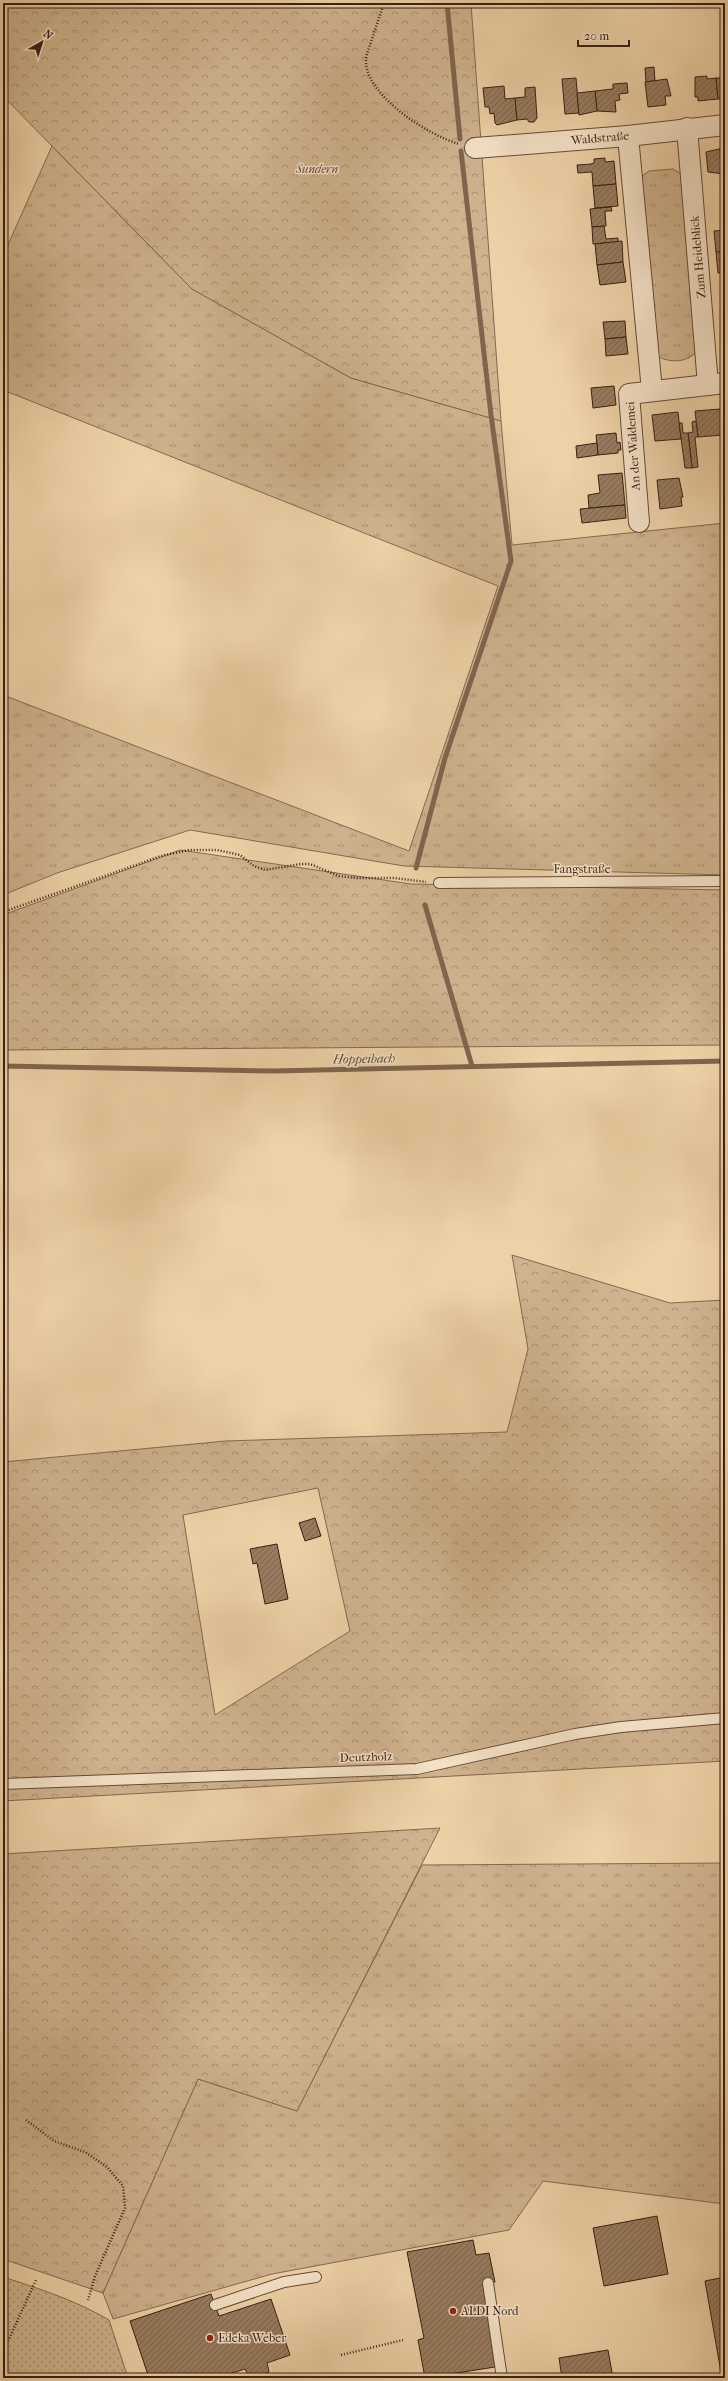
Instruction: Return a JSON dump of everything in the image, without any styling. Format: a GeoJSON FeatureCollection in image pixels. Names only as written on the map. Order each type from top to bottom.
{"type":"FeatureCollection","features":[{"type":"Feature","properties":{"kind":"street","name":"Waldstraße"},"geometry":{"type":"LineString","coordinates":[[475,148],[628,136],[687,128],[725,125]]}},
{"type":"Feature","properties":{"kind":"street","name":"Zum Heideblick"},"geometry":{"type":"LineString","coordinates":[[687,128],[717,384]]}},
{"type":"Feature","properties":{"kind":"street"},"geometry":{"type":"LineString","coordinates":[[628,136],[652,391]]}},
{"type":"Feature","properties":{"kind":"street","name":"An der Waldemei"},"geometry":{"type":"LineString","coordinates":[[639,522],[629,394],[717,384]]}},
{"type":"Feature","properties":{"kind":"lane","name":"Fangstraße"},"geometry":{"type":"LineString","coordinates":[[439,883],[725,881]]}},
{"type":"Feature","properties":{"kind":"lane","name":"Deutzholz"},"geometry":{"type":"LineString","coordinates":[[3,1784],[417,1768],[575,1734],[621,1727],[725,1718]]}},
{"type":"Feature","properties":{"kind":"lane"},"geometry":{"type":"LineString","coordinates":[[215,2305],[284,2282],[316,2277]]}},
{"type":"Feature","properties":{"kind":"lane"},"geometry":{"type":"LineString","coordinates":[[488,2283],[502,2378]]}},
{"type":"Feature","properties":{"kind":"path"},"geometry":{"type":"LineString","coordinates":[[384,3],[366,57],[370,80],[385,98],[432,133],[445,140],[475,148]]}},
{"type":"Feature","properties":{"kind":"path"},"geometry":{"type":"LineString","coordinates":[[3,912],[162,856],[189,850],[217,850],[240,856],[254,866],[266,870],[301,864],[310,864],[339,876],[357,878],[400,878],[439,883]]}},
{"type":"Feature","properties":{"kind":"path"},"geometry":{"type":"LineString","coordinates":[[26,2120],[54,2141],[85,2152],[107,2167],[123,2186],[124,2208],[95,2276],[88,2300]]}},
{"type":"Feature","properties":{"kind":"path"},"geometry":{"type":"LineString","coordinates":[[3,2352],[36,2280]]}},
{"type":"Feature","properties":{"kind":"path"},"geometry":{"type":"LineString","coordinates":[[341,2355],[403,2340]]}},
{"type":"Feature","properties":{"kind":"green space","name":"Sundern"},"geometry":{"type":"Polygon","coordinates":[[[3,3],[471,3],[501,421],[351,378],[192,289],[3,96],[3,3]]]}},
{"type":"Feature","properties":{"kind":"green space"},"geometry":{"type":"Polygon","coordinates":[[[52,146],[192,289],[351,378],[501,421],[512,545],[725,523],[725,875],[404,866],[190,830],[57,873],[3,895],[3,695],[409,851],[498,586],[3,390],[3,256],[52,146]]]}},
{"type":"Feature","properties":{"kind":"green space"},"geometry":{"type":"Polygon","coordinates":[[[673,169],[683,175],[696,352],[688,358],[678,361],[667,360],[657,356],[642,176],[649,171],[673,169]]]}},
{"type":"Feature","properties":{"kind":"green space"},"geometry":{"type":"Polygon","coordinates":[[[180,850],[411,884],[725,890],[725,1045],[3,1050],[3,915],[180,850]]]}},
{"type":"Feature","properties":{"kind":"green space"},"geometry":{"type":"Polygon","coordinates":[[[512,1255],[670,1303],[725,1300],[725,1761],[3,1801],[3,1462],[226,1441],[507,1432],[528,1349],[512,1255]],[[318,1488],[183,1515],[215,1715],[350,1631],[318,1488]]]}},
{"type":"Feature","properties":{"kind":"green space"},"geometry":{"type":"Polygon","coordinates":[[[440,1828],[297,2111],[198,2079],[103,2293],[3,2259],[3,1854],[440,1828]]]}},
{"type":"Feature","properties":{"kind":"green space"},"geometry":{"type":"Polygon","coordinates":[[[725,1863],[725,2204],[543,2181],[509,2230],[272,2274],[113,2319],[103,2293],[198,2079],[297,2111],[422,1865],[725,1863]]]}},
{"type":"Feature","properties":{"kind":"green space"},"geometry":{"type":"Polygon","coordinates":[[[3,2277],[70,2301],[109,2320],[128,2378],[3,2378],[3,2277]]]}},
{"type":"Feature","properties":{"kind":"building"},"geometry":{"type":"Polygon","coordinates":[[[654,67],[655,81],[646,82],[645,68],[654,67]]]}},
{"type":"Feature","properties":{"kind":"building"},"geometry":{"type":"Polygon","coordinates":[[[707,76],[707,79],[716,78],[718,99],[698,101],[698,97],[695,97],[695,77],[707,76]]]}},
{"type":"Feature","properties":{"kind":"building"},"geometry":{"type":"Polygon","coordinates":[[[576,78],[579,113],[565,114],[562,79],[576,78]]]}},
{"type":"Feature","properties":{"kind":"building"},"geometry":{"type":"Polygon","coordinates":[[[716,78],[725,78],[725,99],[718,99],[716,78]]]}},
{"type":"Feature","properties":{"kind":"building"},"geometry":{"type":"Polygon","coordinates":[[[667,79],[671,96],[665,96],[666,105],[648,107],[645,82],[667,79]]]}},
{"type":"Feature","properties":{"kind":"building"},"geometry":{"type":"Polygon","coordinates":[[[627,83],[628,93],[619,94],[620,100],[615,101],[616,112],[597,111],[595,91],[613,89],[613,84],[627,83]]]}},
{"type":"Feature","properties":{"kind":"building"},"geometry":{"type":"Polygon","coordinates":[[[504,86],[505,99],[515,98],[517,120],[497,125],[495,123],[494,113],[490,114],[489,107],[485,107],[483,88],[504,86]]]}},
{"type":"Feature","properties":{"kind":"building"},"geometry":{"type":"Polygon","coordinates":[[[535,87],[537,118],[534,122],[529,122],[527,119],[517,120],[515,98],[525,97],[525,88],[535,87]]]}},
{"type":"Feature","properties":{"kind":"building"},"geometry":{"type":"Polygon","coordinates":[[[595,91],[597,111],[579,115],[577,93],[595,91]]]}},
{"type":"Feature","properties":{"kind":"building"},"geometry":{"type":"Polygon","coordinates":[[[719,149],[725,150],[724,174],[708,172],[706,152],[719,149]]]}},
{"type":"Feature","properties":{"kind":"building"},"geometry":{"type":"Polygon","coordinates":[[[605,158],[605,162],[614,161],[616,184],[593,186],[592,172],[578,173],[577,165],[591,164],[594,163],[594,159],[605,158]]]}},
{"type":"Feature","properties":{"kind":"building"},"geometry":{"type":"Polygon","coordinates":[[[616,184],[618,206],[595,208],[593,186],[616,184]]]}},
{"type":"Feature","properties":{"kind":"building"},"geometry":{"type":"Polygon","coordinates":[[[611,207],[612,211],[605,211],[606,226],[592,227],[590,209],[611,207]]]}},
{"type":"Feature","properties":{"kind":"building"},"geometry":{"type":"Polygon","coordinates":[[[604,226],[606,239],[618,238],[618,242],[593,244],[592,227],[604,226]]]}},
{"type":"Feature","properties":{"kind":"building"},"geometry":{"type":"Polygon","coordinates":[[[725,230],[725,251],[716,252],[714,231],[725,230]]]}},
{"type":"Feature","properties":{"kind":"building"},"geometry":{"type":"Polygon","coordinates":[[[622,241],[623,262],[597,265],[595,244],[622,241]]]}},
{"type":"Feature","properties":{"kind":"building"},"geometry":{"type":"Polygon","coordinates":[[[725,251],[725,272],[718,273],[716,252],[725,251]]]}},
{"type":"Feature","properties":{"kind":"building"},"geometry":{"type":"Polygon","coordinates":[[[623,262],[626,282],[600,285],[597,265],[623,262]]]}},
{"type":"Feature","properties":{"kind":"building"},"geometry":{"type":"Polygon","coordinates":[[[725,308],[725,328],[723,329],[722,309],[725,308]]]}},
{"type":"Feature","properties":{"kind":"building"},"geometry":{"type":"Polygon","coordinates":[[[625,321],[626,337],[605,339],[603,322],[625,321]]]}},
{"type":"Feature","properties":{"kind":"building"},"geometry":{"type":"Polygon","coordinates":[[[626,337],[628,354],[606,356],[605,339],[626,337]]]}},
{"type":"Feature","properties":{"kind":"building"},"geometry":{"type":"Polygon","coordinates":[[[614,386],[616,405],[593,408],[591,388],[614,386]]]}},
{"type":"Feature","properties":{"kind":"building"},"geometry":{"type":"Polygon","coordinates":[[[720,409],[723,435],[698,437],[695,411],[720,409]]]}},
{"type":"Feature","properties":{"kind":"building"},"geometry":{"type":"Polygon","coordinates":[[[678,412],[681,439],[655,441],[652,415],[678,412]]]}},
{"type":"Feature","properties":{"kind":"building"},"geometry":{"type":"Polygon","coordinates":[[[696,421],[698,437],[695,437],[698,467],[692,468],[688,433],[693,432],[692,422],[696,421]]]}},
{"type":"Feature","properties":{"kind":"building"},"geometry":{"type":"Polygon","coordinates":[[[679,423],[682,423],[683,433],[688,433],[692,468],[685,468],[679,423]]]}},
{"type":"Feature","properties":{"kind":"building"},"geometry":{"type":"Polygon","coordinates":[[[616,433],[617,443],[620,442],[621,450],[618,450],[618,453],[598,455],[596,435],[616,433]]]}},
{"type":"Feature","properties":{"kind":"building"},"geometry":{"type":"Polygon","coordinates":[[[597,443],[598,455],[577,458],[576,446],[597,443]]]}},
{"type":"Feature","properties":{"kind":"building"},"geometry":{"type":"Polygon","coordinates":[[[622,473],[625,505],[589,508],[588,495],[600,493],[598,475],[622,473]]]}},
{"type":"Feature","properties":{"kind":"building"},"geometry":{"type":"Polygon","coordinates":[[[679,478],[683,497],[681,497],[682,506],[660,509],[657,480],[679,478]]]}},
{"type":"Feature","properties":{"kind":"building"},"geometry":{"type":"Polygon","coordinates":[[[625,505],[626,518],[582,523],[580,509],[625,505]]]}},
{"type":"Feature","properties":{"kind":"building"},"geometry":{"type":"Polygon","coordinates":[[[315,1518],[321,1536],[305,1541],[299,1523],[315,1518]]]}},
{"type":"Feature","properties":{"kind":"building"},"geometry":{"type":"Polygon","coordinates":[[[277,1544],[288,1599],[265,1604],[257,1563],[253,1564],[250,1549],[277,1544]]]}},
{"type":"Feature","properties":{"kind":"building"},"geometry":{"type":"Polygon","coordinates":[[[657,2216],[668,2274],[604,2286],[593,2228],[657,2216]]]}},
{"type":"Feature","properties":{"kind":"building","name":"ALDI Nord"},"geometry":{"type":"Polygon","coordinates":[[[473,2240],[476,2255],[489,2253],[495,2282],[483,2284],[495,2367],[425,2378],[418,2340],[424,2338],[407,2252],[473,2240]]]}},
{"type":"Feature","properties":{"kind":"building"},"geometry":{"type":"Polygon","coordinates":[[[725,2277],[725,2378],[722,2378],[705,2281],[725,2277]]]}},
{"type":"Feature","properties":{"kind":"building","name":"Edeka Weber"},"geometry":{"type":"Polygon","coordinates":[[[211,2294],[219,2316],[271,2299],[290,2355],[267,2363],[269,2372],[250,2378],[245,2369],[229,2374],[230,2378],[149,2378],[130,2321],[211,2294]]]}},
{"type":"Feature","properties":{"kind":"building"},"geometry":{"type":"Polygon","coordinates":[[[608,2350],[613,2378],[562,2378],[559,2358],[608,2350]]]}},
{"type":"Feature","properties":{"kind":"building"},"geometry":{"type":"Polygon","coordinates":[[[685,2374],[686,2378],[662,2378],[685,2374]]]}},
{"type":"Feature","properties":{"kind":"waterway"},"geometry":{"type":"LineString","coordinates":[[447,3],[460,139]]}},
{"type":"Feature","properties":{"kind":"waterway"},"geometry":{"type":"LineString","coordinates":[[416,868],[445,758],[511,561],[491,415],[461,151]]}},
{"type":"Feature","properties":{"kind":"waterway"},"geometry":{"type":"LineString","coordinates":[[425,905],[472,1066]]}},
{"type":"Feature","properties":{"kind":"waterway","name":"Hoppeibach"},"geometry":{"type":"LineString","coordinates":[[3,1066],[274,1071],[725,1061]]}},
{"type":"Feature","properties":{"kind":"place","name":"ALDI Nord"},"geometry":{"type":"Point","coordinates":[453,2311]}},
{"type":"Feature","properties":{"kind":"place","name":"Edeka Weber"},"geometry":{"type":"Point","coordinates":[210,2338]}}]}
